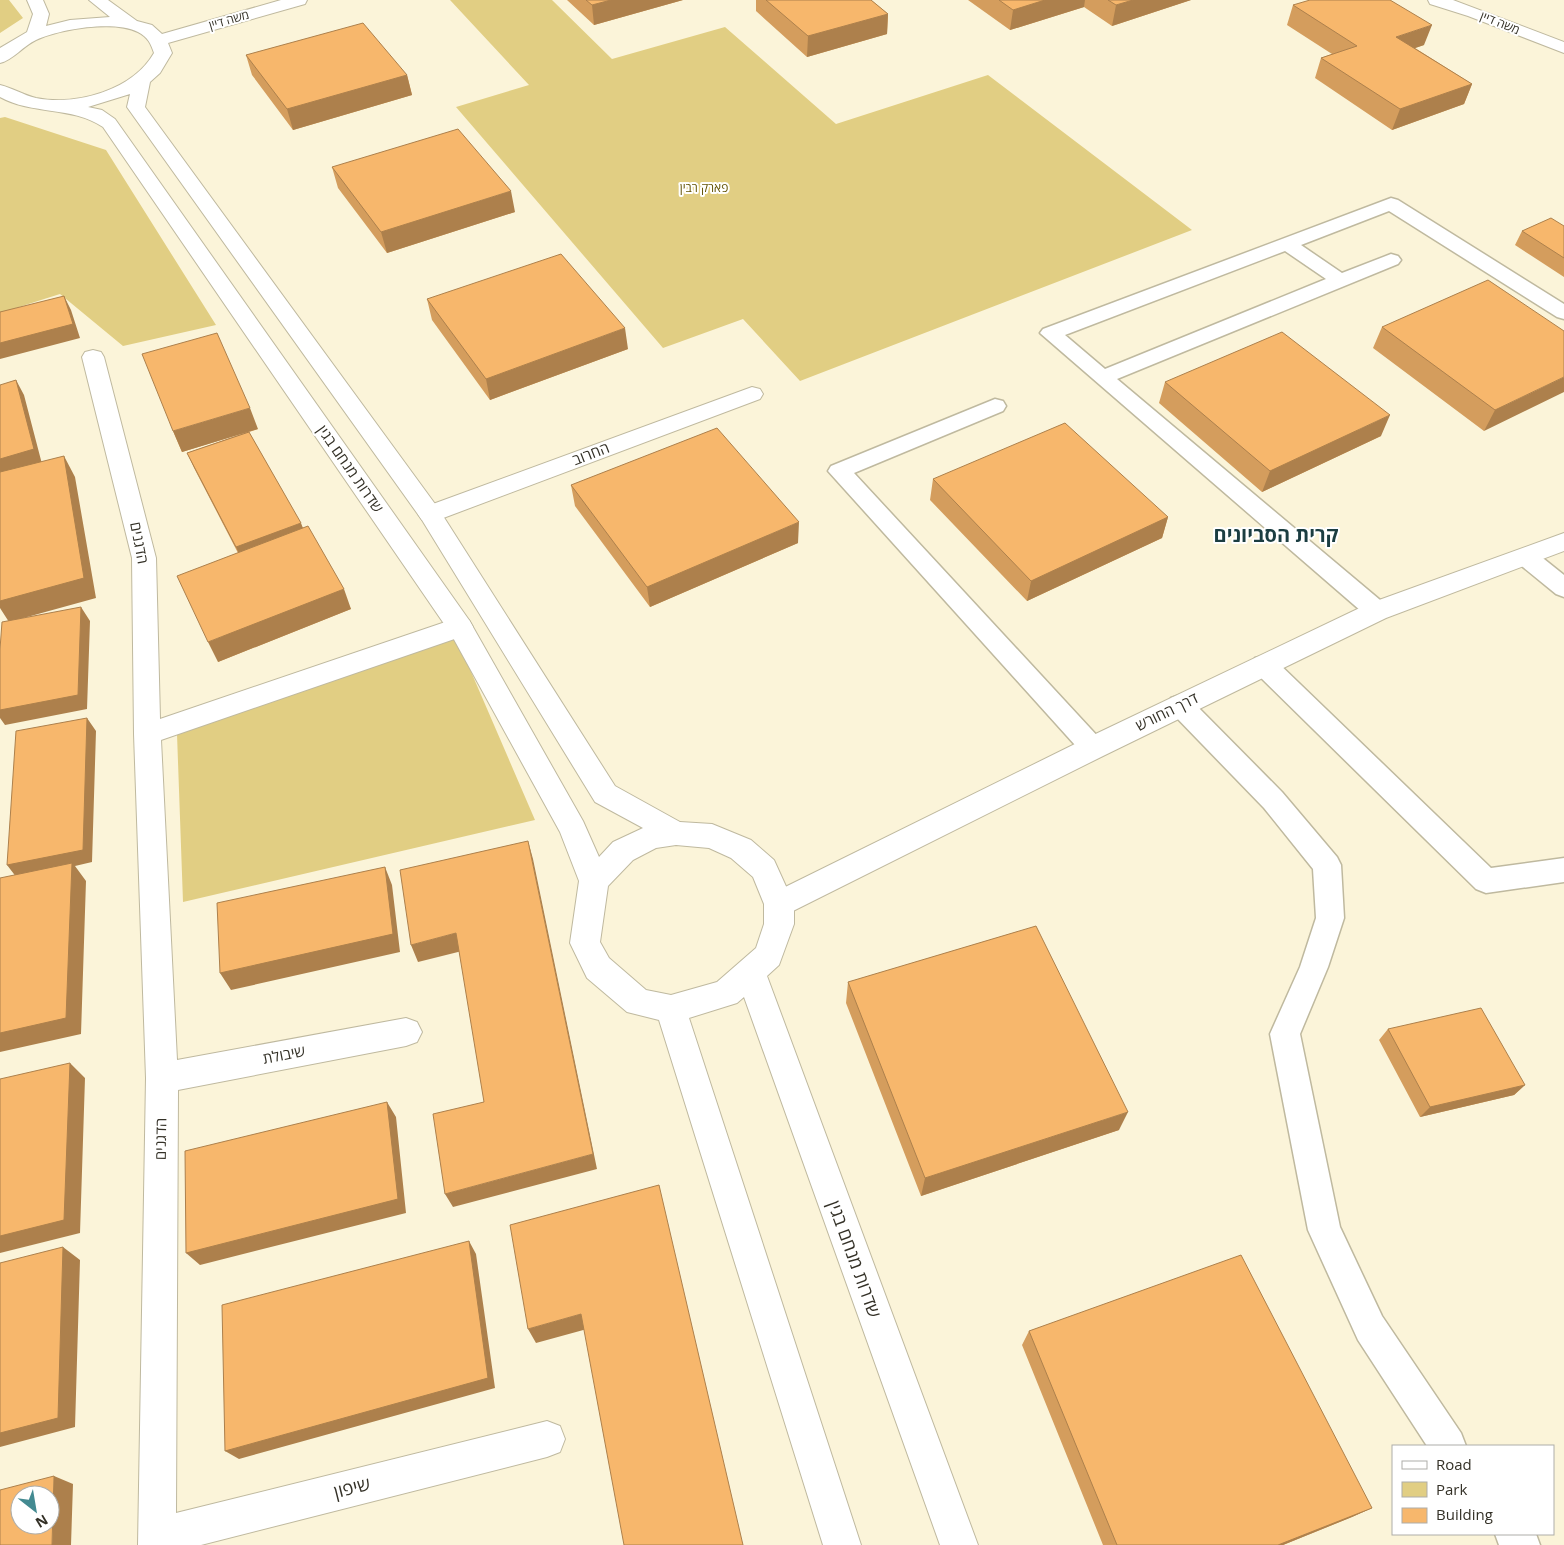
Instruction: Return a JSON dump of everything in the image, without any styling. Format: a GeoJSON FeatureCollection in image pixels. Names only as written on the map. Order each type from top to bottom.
{"type":"FeatureCollection","features":[{"type":"Feature","properties":{"kind":"street"},"geometry":{"type":"LineString","coordinates":[[34,35],[41,14],[35,0]]}},
{"type":"Feature","properties":{"kind":"street"},"geometry":{"type":"LineString","coordinates":[[97,0],[132,25]]}},
{"type":"Feature","properties":{"kind":"street","name":"משה דיין"},"geometry":{"type":"LineString","coordinates":[[159,40],[300,0]]}},
{"type":"Feature","properties":{"kind":"street","name":"משה דיין"},"geometry":{"type":"LineString","coordinates":[[1436,0],[1474,12],[1564,48]]}},
{"type":"Feature","properties":{"kind":"street"},"geometry":{"type":"LineString","coordinates":[[0,58],[15,45],[34,35],[55,28],[89,22],[111,22],[145,29],[159,40],[163,53],[161,60],[141,81],[99,99],[55,105],[9,101],[0,90]]}},
{"type":"Feature","properties":{"kind":"street"},"geometry":{"type":"LineString","coordinates":[[141,81],[136,107],[430,514],[605,794],[676,833]]}},
{"type":"Feature","properties":{"kind":"street","name":"שדרות מנחם בגין"},"geometry":{"type":"LineString","coordinates":[[55,105],[96,114],[109,123],[460,627],[573,829],[594,881]]}},
{"type":"Feature","properties":{"kind":"street","name":"הדגנים"},"geometry":{"type":"LineString","coordinates":[[93,357],[144,558],[147,734],[162,1078],[157,1541]]}},
{"type":"Feature","properties":{"kind":"street","name":"החרוב"},"geometry":{"type":"LineString","coordinates":[[430,514],[752,394]]}},
{"type":"Feature","properties":{"kind":"street","name":"דרך החורש"},"geometry":{"type":"LineString","coordinates":[[779,904],[1180,705],[1378,611],[1564,542]]}},
{"type":"Feature","properties":{"kind":"street"},"geometry":{"type":"LineString","coordinates":[[147,734],[460,627]]}},
{"type":"Feature","properties":{"kind":"street"},"geometry":{"type":"LineString","coordinates":[[676,833],[712,836],[741,849],[764,868],[779,904],[779,924],[768,956],[726,993],[671,1009],[638,1002],[598,968],[585,943],[594,881],[623,851],[652,837],[676,833]]}},
{"type":"Feature","properties":{"kind":"street","name":"שדרות מנחם בגין"},"geometry":{"type":"LineString","coordinates":[[750,972],[960,1545]]}},
{"type":"Feature","properties":{"kind":"street"},"geometry":{"type":"LineString","coordinates":[[671,1009],[842,1545]]}},
{"type":"Feature","properties":{"kind":"street","name":"שיבולת"},"geometry":{"type":"LineString","coordinates":[[162,1078],[406,1032]]}},
{"type":"Feature","properties":{"kind":"street","name":"שיפון"},"geometry":{"type":"LineString","coordinates":[[157,1541],[547,1438]]}},
{"type":"Feature","properties":{"kind":"lane"},"geometry":{"type":"LineString","coordinates":[[1378,611],[1050,333],[1391,204],[1564,313]]}},
{"type":"Feature","properties":{"kind":"lane"},"geometry":{"type":"LineString","coordinates":[[1286,243],[1341,280]]}},
{"type":"Feature","properties":{"kind":"lane"},"geometry":{"type":"LineString","coordinates":[[1103,377],[1391,260]]}},
{"type":"Feature","properties":{"kind":"lane"},"geometry":{"type":"LineString","coordinates":[[995,406],[839,472],[1093,748]]}},
{"type":"Feature","properties":{"kind":"lane"},"geometry":{"type":"LineString","coordinates":[[1526,557],[1564,588]]}},
{"type":"Feature","properties":{"kind":"lane"},"geometry":{"type":"LineString","coordinates":[[1264,665],[1486,881],[1564,870]]}},
{"type":"Feature","properties":{"kind":"lane"},"geometry":{"type":"LineString","coordinates":[[1180,705],[1273,800],[1327,865],[1330,918],[1314,967],[1285,1034],[1324,1230],[1370,1328],[1447,1445]]}},
{"type":"Feature","properties":{"kind":"lane"},"geometry":{"type":"LineString","coordinates":[[1514,1535],[1522,1545]]}},
{"type":"Feature","properties":{"kind":"green space"},"geometry":{"type":"Polygon","coordinates":[[[0,0],[9,0],[23,18],[0,33],[0,0]]]}},
{"type":"Feature","properties":{"kind":"green space","name":"פארק רבין"},"geometry":{"type":"Polygon","coordinates":[[[450,0],[552,0],[612,59],[725,27],[836,124],[988,75],[1192,230],[800,381],[743,319],[663,348],[456,107],[529,85],[450,0]]]}},
{"type":"Feature","properties":{"kind":"green space"},"geometry":{"type":"Polygon","coordinates":[[[5,117],[106,150],[216,325],[123,346],[60,294],[0,313],[0,118],[5,117]]]}},
{"type":"Feature","properties":{"kind":"green space"},"geometry":{"type":"Polygon","coordinates":[[[456,637],[535,820],[183,902],[177,734],[456,637]]]}},
{"type":"Feature","properties":{"kind":"building"},"geometry":{"type":"Polygon","coordinates":[[[586,0],[611,0],[592,5],[586,0]]]}},
{"type":"Feature","properties":{"kind":"building"},"geometry":{"type":"Polygon","coordinates":[[[766,0],[871,0],[888,14],[808,36],[766,0]]]}},
{"type":"Feature","properties":{"kind":"building"},"geometry":{"type":"Polygon","coordinates":[[[999,0],[1045,0],[1013,10],[999,0]]]}},
{"type":"Feature","properties":{"kind":"building"},"geometry":{"type":"Polygon","coordinates":[[[1108,0],[1133,0],[1116,5],[1108,0]]]}},
{"type":"Feature","properties":{"kind":"building"},"geometry":{"type":"Polygon","coordinates":[[[1310,0],[1390,0],[1432,25],[1396,37],[1472,84],[1400,109],[1321,58],[1357,46],[1293,5],[1310,0]]]}},
{"type":"Feature","properties":{"kind":"building"},"geometry":{"type":"Polygon","coordinates":[[[363,23],[407,75],[287,109],[246,55],[363,23]]]}},
{"type":"Feature","properties":{"kind":"building"},"geometry":{"type":"Polygon","coordinates":[[[458,129],[511,191],[381,232],[332,167],[458,129]]]}},
{"type":"Feature","properties":{"kind":"building"},"geometry":{"type":"Polygon","coordinates":[[[1551,218],[1564,226],[1564,258],[1522,231],[1551,218]]]}},
{"type":"Feature","properties":{"kind":"building"},"geometry":{"type":"Polygon","coordinates":[[[561,254],[625,328],[486,379],[427,299],[561,254]]]}},
{"type":"Feature","properties":{"kind":"building"},"geometry":{"type":"Polygon","coordinates":[[[1488,280],[1564,331],[1564,377],[1495,410],[1382,327],[1488,280]]]}},
{"type":"Feature","properties":{"kind":"building"},"geometry":{"type":"Polygon","coordinates":[[[64,296],[73,324],[0,343],[0,312],[64,296]]]}},
{"type":"Feature","properties":{"kind":"building"},"geometry":{"type":"Polygon","coordinates":[[[1282,332],[1390,415],[1270,471],[1165,382],[1282,332]]]}},
{"type":"Feature","properties":{"kind":"building"},"geometry":{"type":"Polygon","coordinates":[[[217,333],[250,408],[173,431],[142,354],[217,333]]]}},
{"type":"Feature","properties":{"kind":"building"},"geometry":{"type":"Polygon","coordinates":[[[16,380],[34,449],[0,459],[0,385],[16,380]]]}},
{"type":"Feature","properties":{"kind":"building"},"geometry":{"type":"Polygon","coordinates":[[[1065,423],[1168,517],[1031,581],[933,479],[1065,423]]]}},
{"type":"Feature","properties":{"kind":"building"},"geometry":{"type":"Polygon","coordinates":[[[717,428],[799,522],[647,587],[571,485],[717,428]]]}},
{"type":"Feature","properties":{"kind":"building"},"geometry":{"type":"Polygon","coordinates":[[[249,432],[301,523],[236,547],[187,453],[249,432]]]}},
{"type":"Feature","properties":{"kind":"building"},"geometry":{"type":"Polygon","coordinates":[[[64,456],[84,578],[0,601],[0,472],[64,456]]]}},
{"type":"Feature","properties":{"kind":"building"},"geometry":{"type":"Polygon","coordinates":[[[308,526],[344,589],[208,642],[177,576],[308,526]]]}},
{"type":"Feature","properties":{"kind":"building"},"geometry":{"type":"Polygon","coordinates":[[[81,607],[78,695],[0,710],[2,622],[81,607]]]}},
{"type":"Feature","properties":{"kind":"building"},"geometry":{"type":"Polygon","coordinates":[[[87,718],[83,850],[7,865],[16,731],[87,718]]]}},
{"type":"Feature","properties":{"kind":"building"},"geometry":{"type":"Polygon","coordinates":[[[528,841],[593,1154],[445,1194],[433,1114],[484,1102],[456,933],[411,945],[400,870],[528,841]]]}},
{"type":"Feature","properties":{"kind":"building"},"geometry":{"type":"Polygon","coordinates":[[[72,863],[66,1018],[0,1033],[0,878],[72,863]]]}},
{"type":"Feature","properties":{"kind":"building"},"geometry":{"type":"Polygon","coordinates":[[[385,867],[393,934],[220,973],[217,903],[385,867]]]}},
{"type":"Feature","properties":{"kind":"building"},"geometry":{"type":"Polygon","coordinates":[[[1036,926],[1128,1112],[925,1178],[848,982],[1036,926]]]}},
{"type":"Feature","properties":{"kind":"building"},"geometry":{"type":"Polygon","coordinates":[[[1481,1008],[1525,1085],[1430,1107],[1388,1029],[1481,1008]]]}},
{"type":"Feature","properties":{"kind":"building"},"geometry":{"type":"Polygon","coordinates":[[[70,1063],[64,1220],[0,1236],[0,1079],[70,1063]]]}},
{"type":"Feature","properties":{"kind":"building"},"geometry":{"type":"Polygon","coordinates":[[[387,1102],[398,1199],[186,1253],[185,1151],[387,1102]]]}},
{"type":"Feature","properties":{"kind":"building"},"geometry":{"type":"Polygon","coordinates":[[[659,1185],[743,1545],[624,1545],[581,1314],[528,1329],[510,1225],[659,1185]]]}},
{"type":"Feature","properties":{"kind":"building"},"geometry":{"type":"Polygon","coordinates":[[[469,1241],[488,1378],[225,1451],[222,1305],[469,1241]]]}},
{"type":"Feature","properties":{"kind":"building"},"geometry":{"type":"Polygon","coordinates":[[[63,1247],[58,1418],[0,1433],[0,1263],[63,1247]]]}},
{"type":"Feature","properties":{"kind":"building"},"geometry":{"type":"Polygon","coordinates":[[[1241,1255],[1372,1508],[1278,1545],[1117,1545],[1029,1331],[1241,1255]]]}},
{"type":"Feature","properties":{"kind":"building"},"geometry":{"type":"Polygon","coordinates":[[[54,1476],[54,1485],[19,1485],[54,1476]]]}},
{"type":"Feature","properties":{"kind":"building"},"geometry":{"type":"Polygon","coordinates":[[[10,1487],[10,1535],[52,1535],[52,1545],[0,1545],[0,1490],[10,1487]]]}},
{"type":"Feature","properties":{"kind":"district","name":"קרית הסביונים"},"geometry":{"type":"Point","coordinates":[1276,535]}}]}
